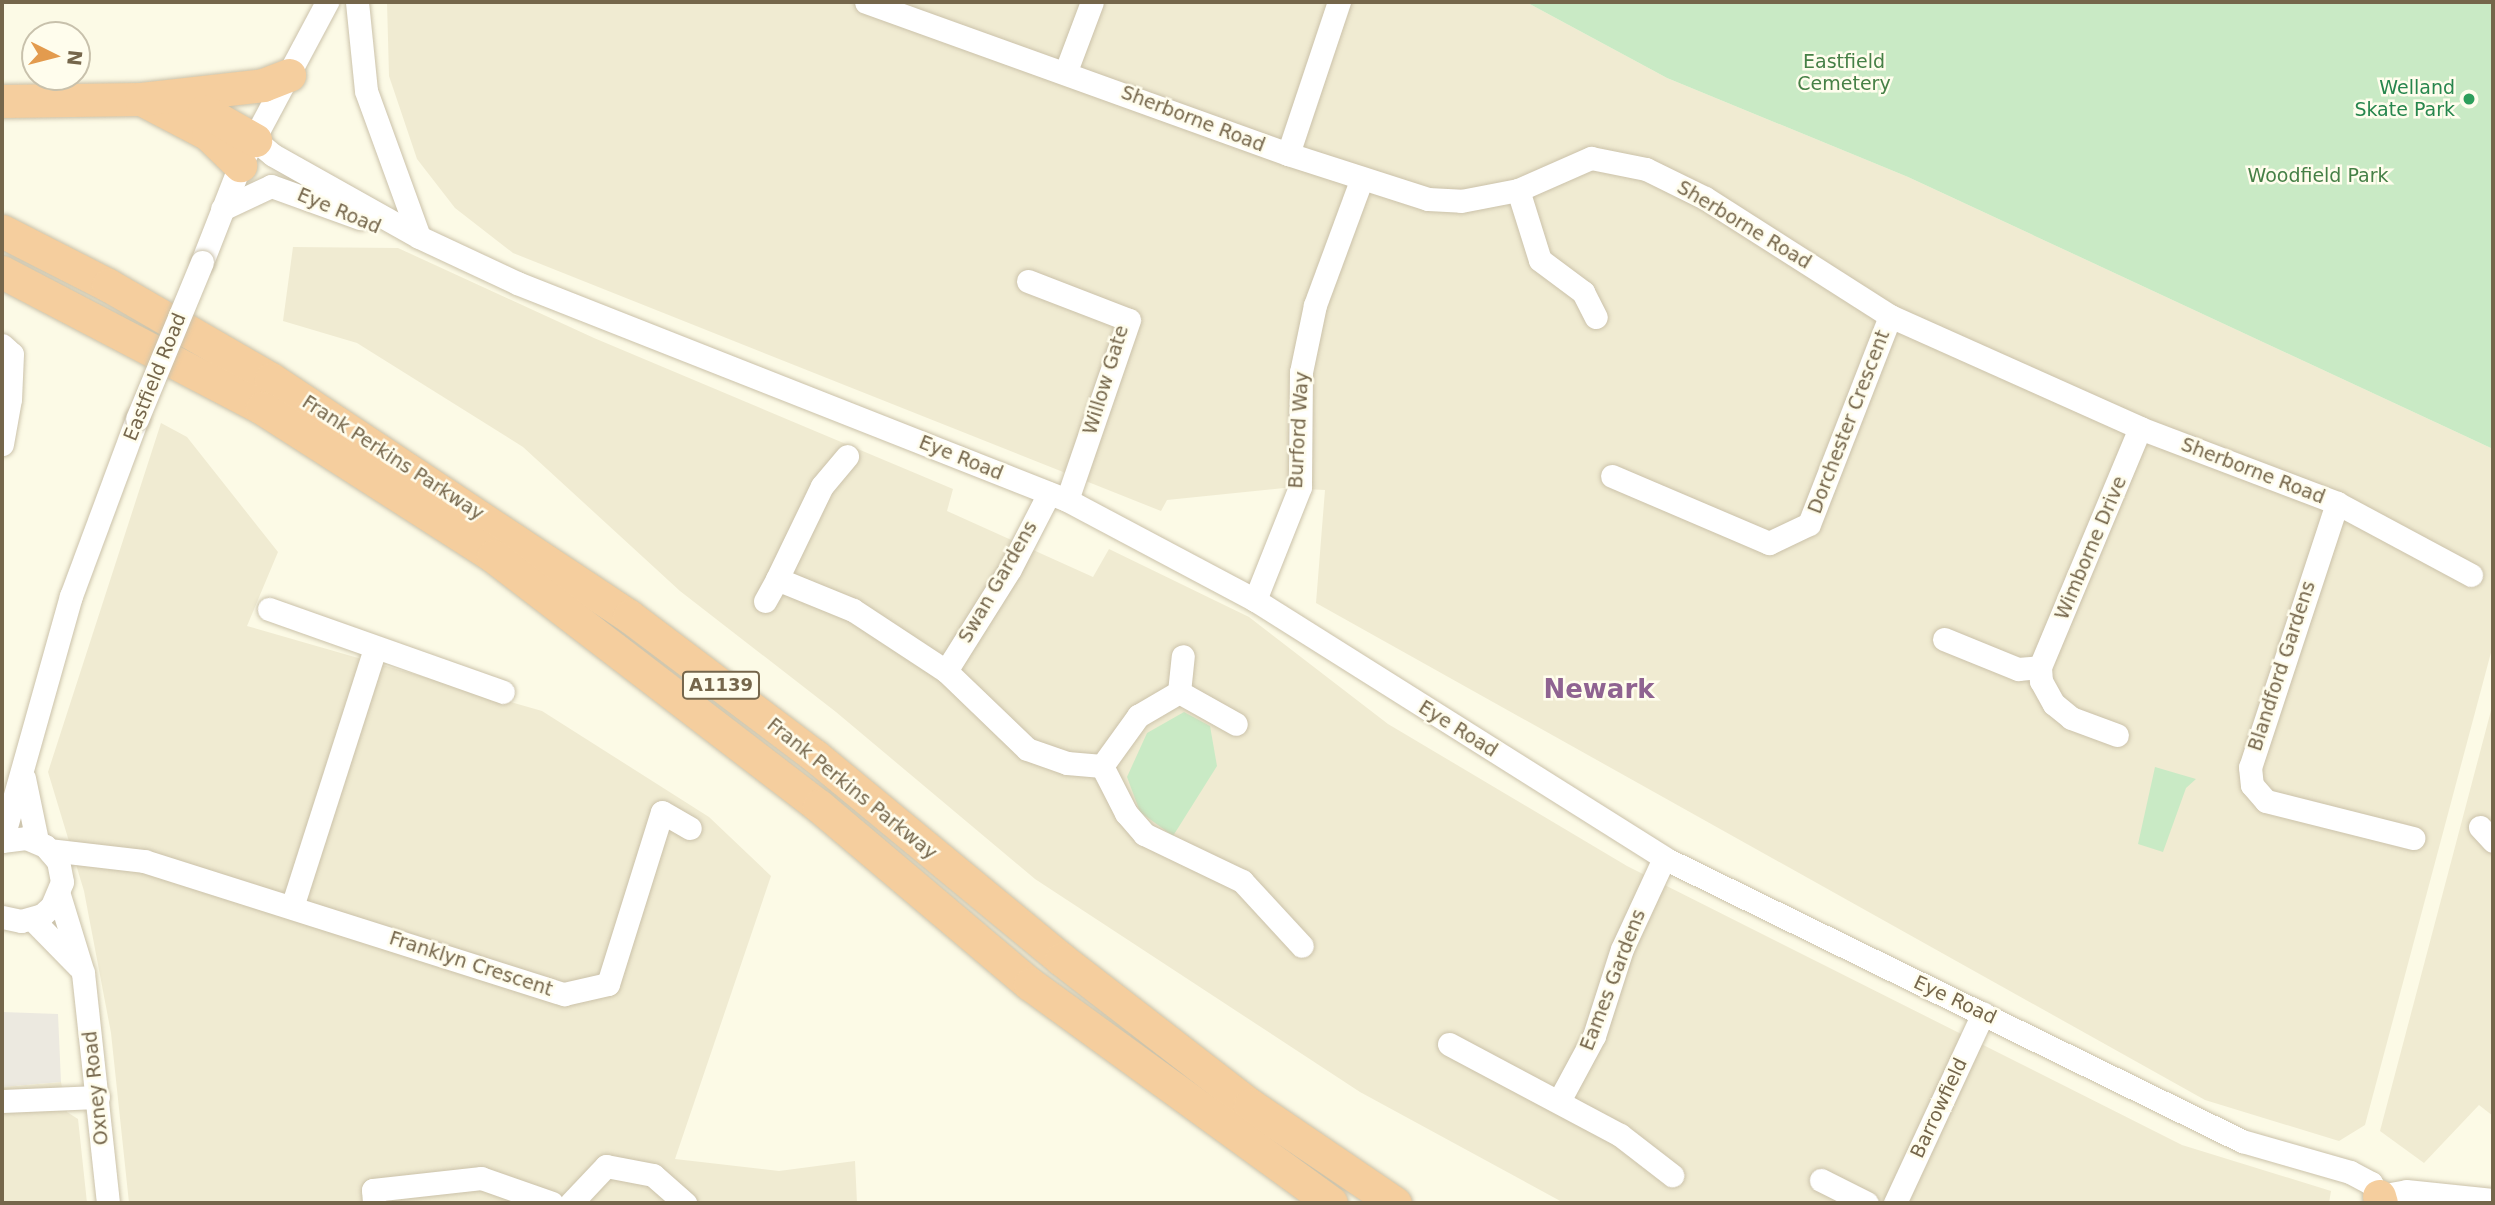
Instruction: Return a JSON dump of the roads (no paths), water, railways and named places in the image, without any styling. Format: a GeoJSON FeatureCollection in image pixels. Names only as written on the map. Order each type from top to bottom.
{"type":"FeatureCollection","features":[{"type":"Feature","properties":{"kind":"highway"},"geometry":{"type":"LineString","coordinates":[[2,101],[155,97],[263,85],[289,75]]}},
{"type":"Feature","properties":{"kind":"highway"},"geometry":{"type":"LineString","coordinates":[[155,97],[208,134],[248,153]]}},
{"type":"Feature","properties":{"kind":"highway","name":"Frank Perkins Parkway"},"geometry":{"type":"LineString","coordinates":[[2,231],[108,285],[271,379],[629,616],[815,756],[1061,959],[1218,1081],[1395,1203]]}},
{"type":"Feature","properties":{"kind":"highway","name":"Frank Perkins Parkway"},"geometry":{"type":"LineString","coordinates":[[2,272],[262,408],[493,556],[819,806],[1030,984],[1331,1203]]}},
{"type":"Feature","properties":{"kind":"street","name":"Eastfield Road"},"geometry":{"type":"LineString","coordinates":[[2,841],[71,596],[137,419],[222,209],[248,153],[327,2]]}},
{"type":"Feature","properties":{"kind":"street"},"geometry":{"type":"LineString","coordinates":[[357,2],[366,91],[419,237]]}},
{"type":"Feature","properties":{"kind":"street","name":"Sherborne Road"},"geometry":{"type":"LineString","coordinates":[[866,2],[1066,71],[1288,154],[1428,199],[1461,201],[1518,190],[1591,158],[1646,169],[1705,198],[1890,316],[2140,428],[2337,503],[2471,575]]}},
{"type":"Feature","properties":{"kind":"street"},"geometry":{"type":"LineString","coordinates":[[1066,71],[1092,2]]}},
{"type":"Feature","properties":{"kind":"street"},"geometry":{"type":"LineString","coordinates":[[1288,154],[1339,2]]}},
{"type":"Feature","properties":{"kind":"street","name":"Eye Road"},"geometry":{"type":"LineString","coordinates":[[248,153],[273,155],[419,237],[517,284],[1058,497],[1255,600],[1664,858],[2242,1141],[2350,1172],[2371,1183],[2380,1200],[2406,1191],[2493,1200]]}},
{"type":"Feature","properties":{"kind":"street","name":"Burford Way"},"geometry":{"type":"LineString","coordinates":[[1255,600],[1300,487],[1301,372],[1315,305],[1362,178]]}},
{"type":"Feature","properties":{"kind":"street","name":"Eye Road"},"geometry":{"type":"LineString","coordinates":[[222,209],[271,186],[338,208],[396,235],[419,237]]}},
{"type":"Feature","properties":{"kind":"street"},"geometry":{"type":"LineString","coordinates":[[1518,190],[1540,260],[1583,292],[1596,317]]}},
{"type":"Feature","properties":{"kind":"street","name":"Willow Gate"},"geometry":{"type":"LineString","coordinates":[[1028,281],[1129,320],[1058,497]]}},
{"type":"Feature","properties":{"kind":"street","name":"Dorchester Crescent"},"geometry":{"type":"LineString","coordinates":[[1612,476],[1769,543],[1809,524],[1890,316]]}},
{"type":"Feature","properties":{"kind":"street"},"geometry":{"type":"LineString","coordinates":[[2,345],[12,354],[10,399],[2,444]]}},
{"type":"Feature","properties":{"kind":"street","name":"Wimborne Drive"},"geometry":{"type":"LineString","coordinates":[[2040,667],[2140,428]]}},
{"type":"Feature","properties":{"kind":"street"},"geometry":{"type":"LineString","coordinates":[[765,601],[808,509],[847,456]]}},
{"type":"Feature","properties":{"kind":"street","name":"Swan Gardens"},"geometry":{"type":"LineString","coordinates":[[946,671],[1058,497]]}},
{"type":"Feature","properties":{"kind":"street","name":"Blandford Gardens"},"geometry":{"type":"LineString","coordinates":[[2337,503],[2250,767],[2252,785],[2266,801],[2413,838]]}},
{"type":"Feature","properties":{"kind":"street"},"geometry":{"type":"LineString","coordinates":[[776,579],[853,610],[946,671],[1027,749],[1067,763],[1102,766]]}},
{"type":"Feature","properties":{"kind":"street"},"geometry":{"type":"LineString","coordinates":[[269,609],[503,692]]}},
{"type":"Feature","properties":{"kind":"street"},"geometry":{"type":"LineString","coordinates":[[1944,639],[2018,669],[2040,667],[2040,681],[2053,704],[2071,718],[2117,735]]}},
{"type":"Feature","properties":{"kind":"street"},"geometry":{"type":"LineString","coordinates":[[292,907],[375,648]]}},
{"type":"Feature","properties":{"kind":"street"},"geometry":{"type":"LineString","coordinates":[[1179,692],[1182,656]]}},
{"type":"Feature","properties":{"kind":"street"},"geometry":{"type":"LineString","coordinates":[[1102,766],[1138,716],[1179,692]]}},
{"type":"Feature","properties":{"kind":"street"},"geometry":{"type":"LineString","coordinates":[[1179,692],[1236,724]]}},
{"type":"Feature","properties":{"kind":"street"},"geometry":{"type":"LineString","coordinates":[[1102,766],[1126,813],[1144,834],[1242,881],[1302,946]]}},
{"type":"Feature","properties":{"kind":"street","name":"Eastfield Road"},"geometry":{"type":"LineString","coordinates":[[23,768],[43,846],[60,886]]}},
{"type":"Feature","properties":{"kind":"street","name":"Franklyn Crescent"},"geometry":{"type":"LineString","coordinates":[[2,841],[144,862],[564,994],[608,984],[662,812],[690,828]]}},
{"type":"Feature","properties":{"kind":"street"},"geometry":{"type":"LineString","coordinates":[[12,921],[52,906],[60,886],[103,855]]}},
{"type":"Feature","properties":{"kind":"street","name":"Eames Gardens"},"geometry":{"type":"LineString","coordinates":[[1559,1101],[1594,1036],[1622,949],[1664,858]]}},
{"type":"Feature","properties":{"kind":"street","name":"Oxney Road"},"geometry":{"type":"LineString","coordinates":[[60,886],[83,973],[108,1203]]}},
{"type":"Feature","properties":{"kind":"street"},"geometry":{"type":"LineString","coordinates":[[12,921],[83,973]]}},
{"type":"Feature","properties":{"kind":"street","name":"Barrowfield"},"geometry":{"type":"LineString","coordinates":[[1895,1203],[1983,1013]]}},
{"type":"Feature","properties":{"kind":"street"},"geometry":{"type":"LineString","coordinates":[[1449,1044],[1620,1135],[1672,1175]]}},
{"type":"Feature","properties":{"kind":"street"},"geometry":{"type":"LineString","coordinates":[[2,1101],[98,1097]]}},
{"type":"Feature","properties":{"kind":"street"},"geometry":{"type":"LineString","coordinates":[[570,1203],[606,1166],[653,1175],[685,1203]]}},
{"type":"Feature","properties":{"kind":"street"},"geometry":{"type":"LineString","coordinates":[[374,1203],[373,1190],[481,1178],[552,1203]]}},
{"type":"Feature","properties":{"kind":"street"},"geometry":{"type":"LineString","coordinates":[[1821,1180],[1857,1201]]}},
{"type":"Feature","properties":{"kind":"place","name":"Welland Skate Park"},"geometry":{"type":"Point","coordinates":[2469,99]}},
{"type":"Feature","properties":{"kind":"district","name":"Newark"},"geometry":{"type":"Point","coordinates":[1599,690]}},
{"type":"Feature","properties":{"kind":"park label","name":"Eastfield Cemetery"},"geometry":{"type":"Point","coordinates":[1844,73]}},
{"type":"Feature","properties":{"kind":"park label","name":"Woodfield Park"},"geometry":{"type":"Point","coordinates":[2318,176]}}]}
